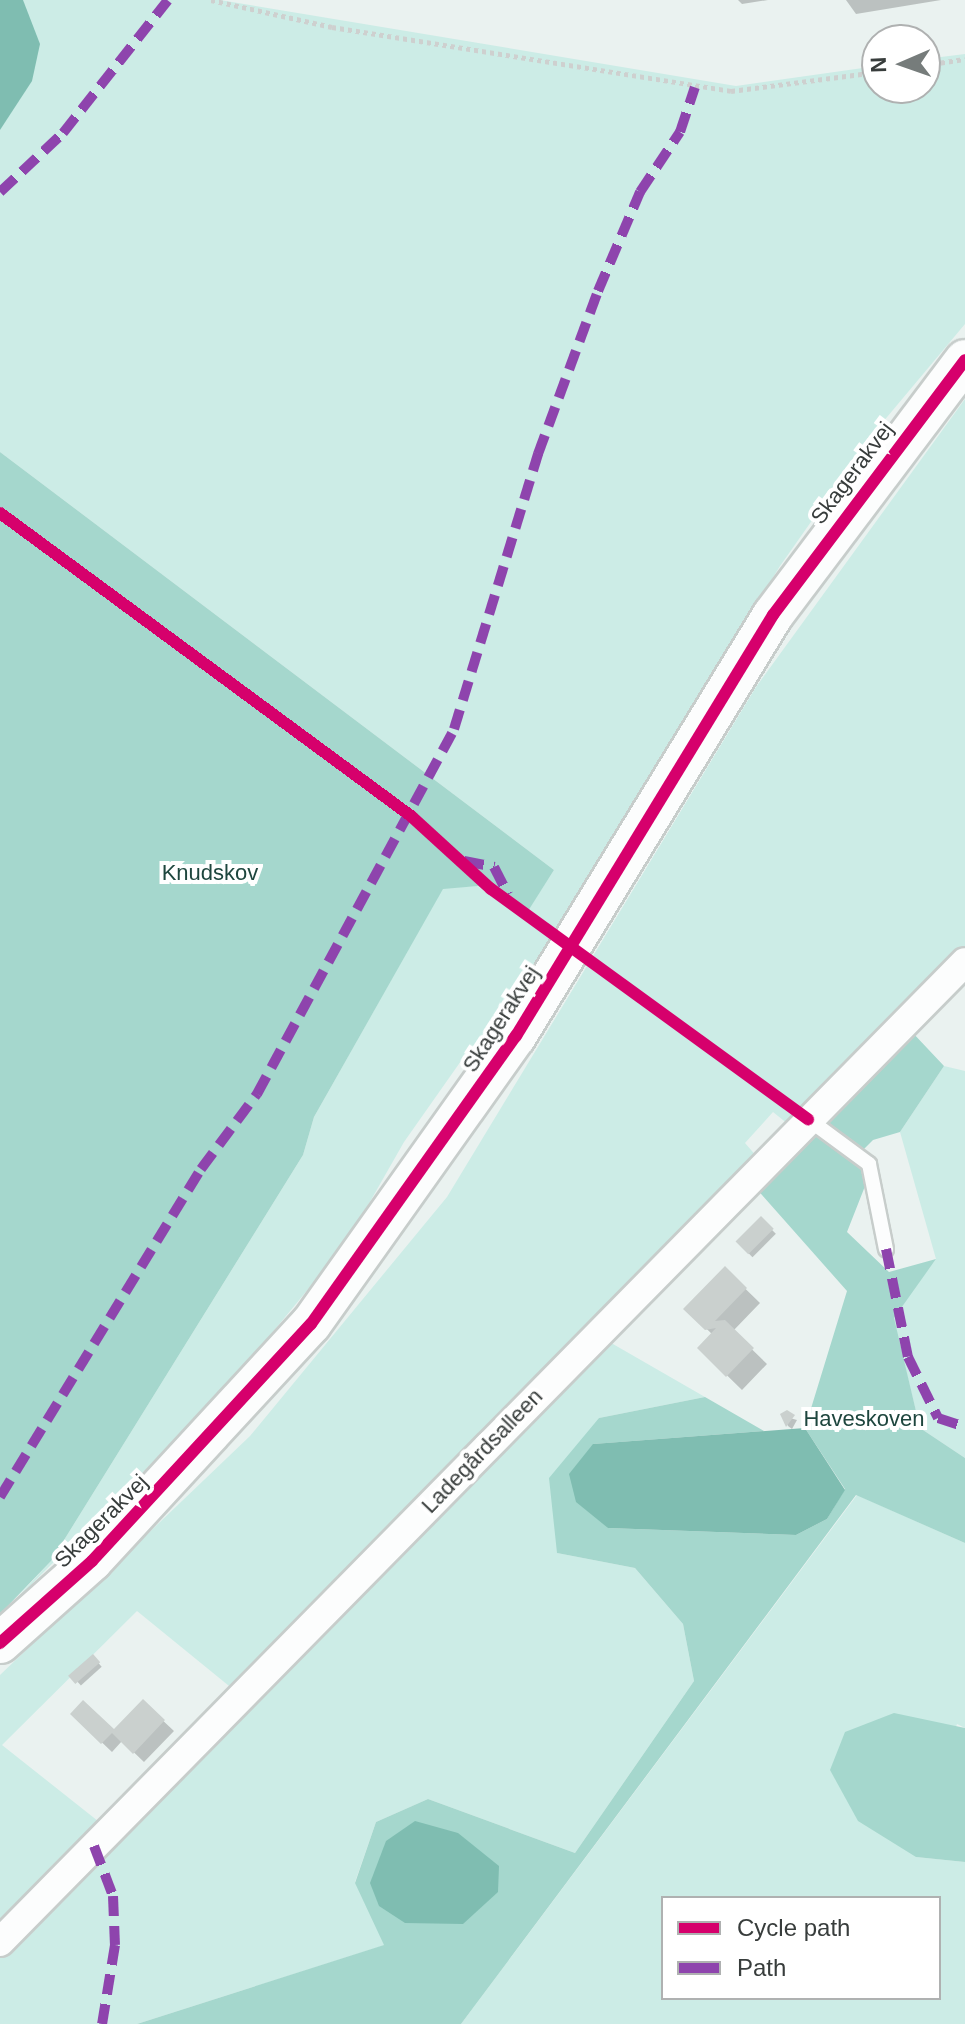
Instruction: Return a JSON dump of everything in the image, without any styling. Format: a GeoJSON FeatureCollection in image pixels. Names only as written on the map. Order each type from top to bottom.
{"type":"FeatureCollection","features":[{"type":"Feature","properties":{"kind":"street","name":"Skagerakvej"},"geometry":{"type":"LineString","coordinates":[[0,1643],[92,1561],[320,1312],[516,1036],[773,615],[965,360]]}},
{"type":"Feature","properties":{"kind":"street","name":"Ladegårdsalleen"},"geometry":{"type":"LineString","coordinates":[[0,1942],[965,962]]}},
{"type":"Feature","properties":{"kind":"lane"},"geometry":{"type":"LineString","coordinates":[[808,1119],[869,1164],[886,1249]]}},
{"type":"Feature","properties":{"kind":"path"},"geometry":{"type":"LineString","coordinates":[[211,0],[695,87],[748,91],[861,74]]}},
{"type":"Feature","properties":{"kind":"path"},"geometry":{"type":"LineString","coordinates":[[941,63],[965,59]]}},
{"type":"Feature","properties":{"kind":"path"},"geometry":{"type":"LineString","coordinates":[[695,87],[696,73]]}},
{"type":"Feature","properties":{"kind":"shaded area"},"geometry":{"type":"Polygon","coordinates":[[[0,0],[220,0],[736,86],[861,68],[861,104],[941,104],[941,57],[965,54],[965,324],[872,435],[780,566],[502,1019],[468,1051],[404,1142],[347,1242],[224,1391],[0,1616],[51,1561],[303,1155],[314,1117],[443,888],[477,886],[523,918],[554,870],[0,452],[0,0]]]}},
{"type":"Feature","properties":{"kind":"shaded area"},"geometry":{"type":"Polygon","coordinates":[[[0,0],[23,0],[40,44],[32,81],[0,130],[0,0]]]}},
{"type":"Feature","properties":{"kind":"shaded area"},"geometry":{"type":"Polygon","coordinates":[[[965,399],[965,949],[788,1124],[773,1112],[745,1143],[758,1158],[234,1690],[137,1611],[2,1745],[103,1825],[0,1925],[0,1675],[250,1436],[447,1197],[756,687],[965,399]]]}},
{"type":"Feature","properties":{"kind":"shaded area"},"geometry":{"type":"Polygon","coordinates":[[[944,1066],[965,1071],[965,1458],[920,1428],[893,1317],[936,1259],[900,1132],[944,1066]]]}},
{"type":"Feature","properties":{"kind":"shaded area"},"geometry":{"type":"Polygon","coordinates":[[[606,1340],[705,1397],[599,1418],[557,1553],[635,1568],[683,1624],[694,1681],[575,1853],[428,1799],[376,1822],[355,1882],[385,1945],[137,2024],[0,2024],[0,1956],[606,1340]]]}},
{"type":"Feature","properties":{"kind":"shaded area"},"geometry":{"type":"Polygon","coordinates":[[[805,1428],[845,1490],[827,1519],[796,1535],[608,1528],[576,1502],[569,1474],[593,1444],[805,1428]]]}},
{"type":"Feature","properties":{"kind":"shaded area"},"geometry":{"type":"Polygon","coordinates":[[[857,1495],[965,1543],[965,1728],[957,1724],[916,1857],[965,1862],[965,2024],[461,2024],[857,1495]]]}},
{"type":"Feature","properties":{"kind":"shaded area"},"geometry":{"type":"Polygon","coordinates":[[[415,1821],[458,1833],[499,1866],[498,1892],[463,1924],[405,1923],[379,1906],[370,1883],[386,1841],[415,1821]]]}},
{"type":"Feature","properties":{"kind":"green space","name":"Knudskov"},"geometry":{"type":"Polygon","coordinates":[[[0,452],[554,870],[523,919],[478,886],[443,889],[314,1117],[303,1155],[51,1561],[0,1614],[0,452]]]}},
{"type":"Feature","properties":{"kind":"green space","name":"Haveskoven"},"geometry":{"type":"Polygon","coordinates":[[[911,1031],[944,1066],[900,1132],[873,1140],[853,1160],[869,1176],[847,1232],[889,1272],[936,1259],[894,1318],[920,1428],[965,1458],[965,1543],[856,1495],[461,2024],[137,2024],[384,1945],[355,1883],[376,1822],[428,1799],[575,1853],[694,1681],[683,1624],[635,1568],[557,1553],[549,1478],[599,1418],[705,1397],[764,1431],[593,1444],[608,1528],[796,1535],[827,1519],[845,1489],[805,1428],[847,1291],[755,1187],[911,1031]]]}},
{"type":"Feature","properties":{"kind":"green space"},"geometry":{"type":"Polygon","coordinates":[[[894,1713],[965,1728],[965,1862],[916,1857],[858,1821],[830,1770],[845,1732],[894,1713]]]}},
{"type":"Feature","properties":{"kind":"building"},"geometry":{"type":"Polygon","coordinates":[[[761,1216],[774,1229],[748,1254],[736,1241],[761,1216]]]}},
{"type":"Feature","properties":{"kind":"building"},"geometry":{"type":"Polygon","coordinates":[[[725,1266],[747,1288],[715,1321],[725,1320],[754,1348],[726,1377],[697,1348],[716,1328],[705,1330],[683,1309],[725,1266]]]}},
{"type":"Feature","properties":{"kind":"building"},"geometry":{"type":"Polygon","coordinates":[[[787,1410],[795,1415],[786,1427],[780,1414],[787,1410]]]}},
{"type":"Feature","properties":{"kind":"building"},"geometry":{"type":"Polygon","coordinates":[[[93,1654],[100,1662],[75,1684],[68,1676],[93,1654]]]}},
{"type":"Feature","properties":{"kind":"building"},"geometry":{"type":"Polygon","coordinates":[[[143,1699],[165,1720],[133,1754],[112,1733],[101,1744],[70,1714],[83,1700],[114,1729],[143,1699]]]}},
{"type":"Feature","properties":{"kind":"marked path"},"geometry":{"type":"LineString","coordinates":[[0,192],[63,133],[168,0]]}},
{"type":"Feature","properties":{"kind":"marked path"},"geometry":{"type":"LineString","coordinates":[[0,1497],[201,1169],[257,1094],[454,729],[538,454],[598,291],[640,192],[680,132],[695,87]]}},
{"type":"Feature","properties":{"kind":"marked path"},"geometry":{"type":"LineString","coordinates":[[464,861],[494,867],[508,895]]}},
{"type":"Feature","properties":{"kind":"marked path"},"geometry":{"type":"LineString","coordinates":[[886,1249],[908,1357],[938,1418],[965,1427]]}},
{"type":"Feature","properties":{"kind":"marked path"},"geometry":{"type":"LineString","coordinates":[[94,1846],[113,1896],[115,1945],[102,2024]]}},
{"type":"Feature","properties":{"kind":"cycle path"},"geometry":{"type":"LineString","coordinates":[[0,1643],[92,1561],[311,1324],[516,1036],[773,615],[965,360]]}},
{"type":"Feature","properties":{"kind":"cycle path"},"geometry":{"type":"LineString","coordinates":[[0,513],[411,816],[491,889],[808,1119]]}}]}
